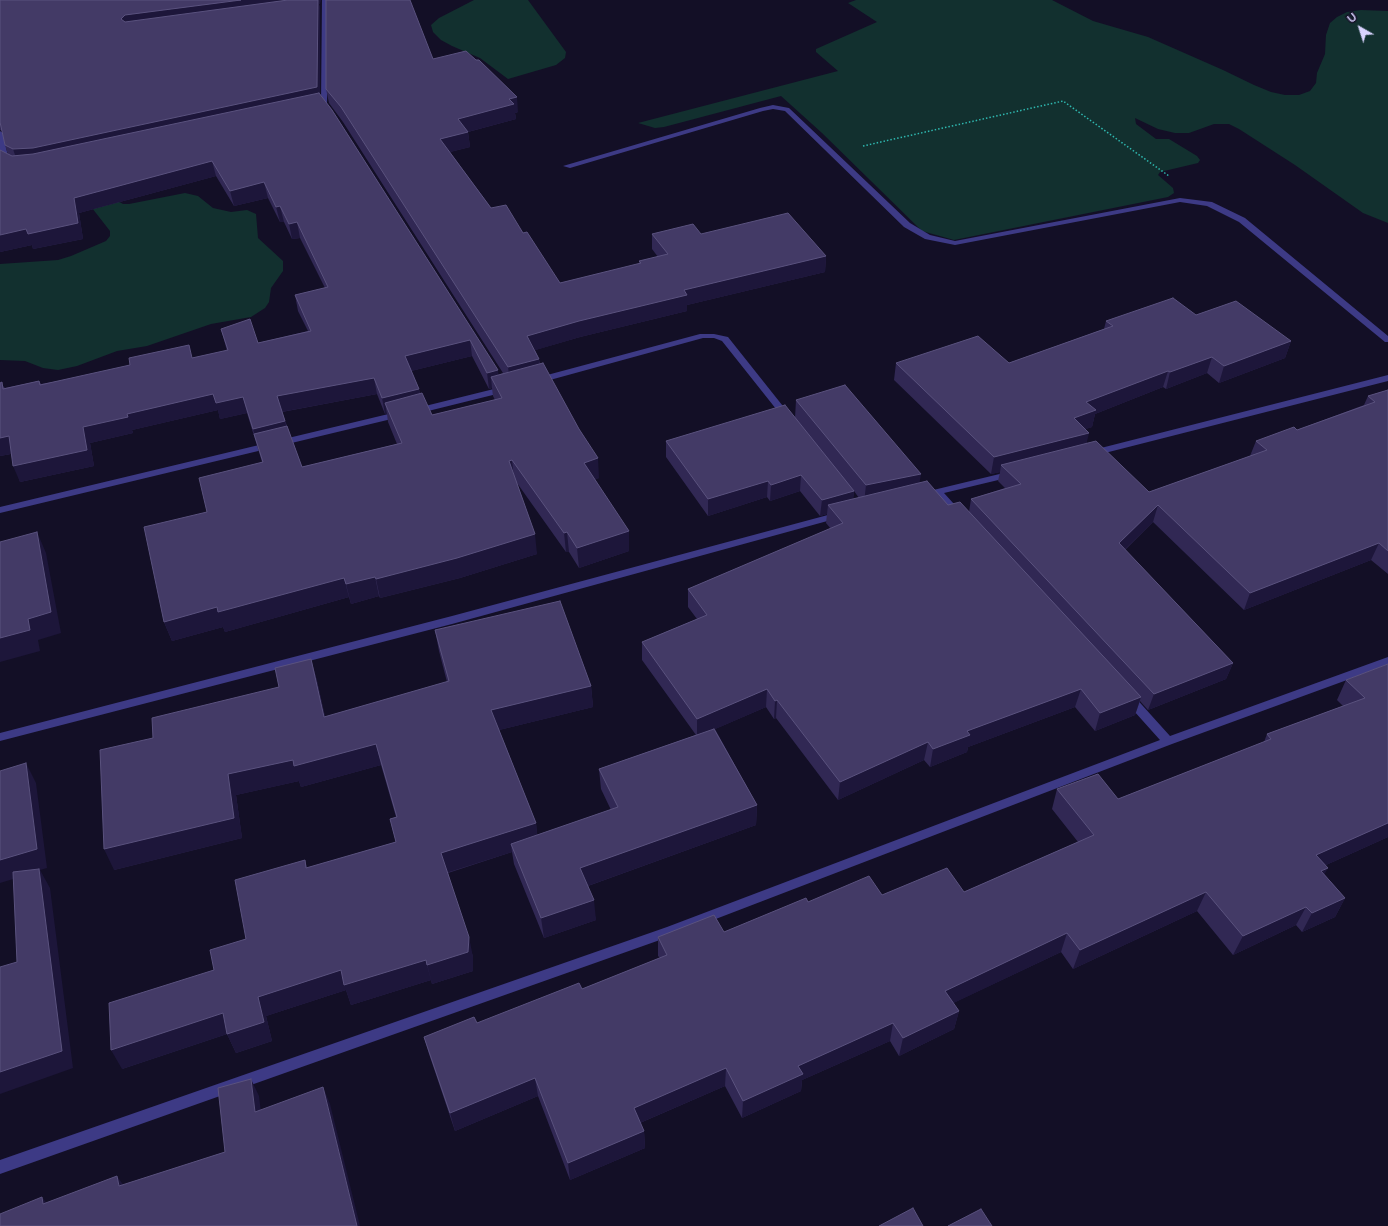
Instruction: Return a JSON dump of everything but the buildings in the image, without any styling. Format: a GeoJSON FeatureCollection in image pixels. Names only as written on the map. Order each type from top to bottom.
{"type":"FeatureCollection","features":[{"type":"Feature","properties":{"kind":"street"},"geometry":{"type":"LineString","coordinates":[[322,5],[321,105],[334,117]]}},
{"type":"Feature","properties":{"kind":"street"},"geometry":{"type":"LineString","coordinates":[[567,166],[762,109],[773,107],[787,109],[907,225],[928,237],[955,243],[1180,200],[1209,204],[1242,220],[1388,340]]}},
{"type":"Feature","properties":{"kind":"street"},"geometry":{"type":"LineString","coordinates":[[0,133],[6,162],[17,168]]}},
{"type":"Feature","properties":{"kind":"street"},"geometry":{"type":"LineString","coordinates":[[530,382],[703,336],[714,336],[725,339],[793,424]]}},
{"type":"Feature","properties":{"kind":"street"},"geometry":{"type":"LineString","coordinates":[[1086,455],[1388,378]]}},
{"type":"Feature","properties":{"kind":"street"},"geometry":{"type":"LineString","coordinates":[[0,510],[199,464],[508,386]]}},
{"type":"Feature","properties":{"kind":"street"},"geometry":{"type":"LineString","coordinates":[[915,497],[1024,470]]}},
{"type":"Feature","properties":{"kind":"street"},"geometry":{"type":"LineString","coordinates":[[938,492],[965,521]]}},
{"type":"Feature","properties":{"kind":"street"},"geometry":{"type":"LineString","coordinates":[[0,736],[452,620],[845,513]]}},
{"type":"Feature","properties":{"kind":"street"},"geometry":{"type":"LineString","coordinates":[[0,1167],[670,932],[1168,741],[1388,661]]}},
{"type":"Feature","properties":{"kind":"street"},"geometry":{"type":"LineString","coordinates":[[1120,689],[1168,741]]}},
{"type":"Feature","properties":{"kind":"path"},"geometry":{"type":"LineString","coordinates":[[832,152],[1063,101],[1209,204]]}},
{"type":"Feature","properties":{"kind":"green space"},"geometry":{"type":"Polygon","coordinates":[[[474,0],[528,0],[566,52],[565,58],[556,65],[508,79],[480,58],[441,40],[433,32],[431,25],[439,18],[474,0]]]}},
{"type":"Feature","properties":{"kind":"green space"},"geometry":{"type":"Polygon","coordinates":[[[856,0],[1052,0],[1093,21],[1148,37],[1254,85],[1271,92],[1285,95],[1299,95],[1310,91],[1316,83],[1317,73],[1325,54],[1326,35],[1330,23],[1337,17],[1347,12],[1361,10],[1388,11],[1388,223],[1363,213],[1295,165],[1229,124],[1214,124],[1189,133],[1175,133],[1158,129],[1135,118],[1136,124],[1156,139],[1169,139],[1197,156],[1200,160],[1198,163],[1160,172],[1158,175],[1173,188],[1174,193],[1168,197],[954,240],[922,231],[822,133],[781,96],[664,127],[655,128],[638,123],[838,71],[816,52],[816,49],[877,22],[848,3],[856,0]]]}},
{"type":"Feature","properties":{"kind":"green space"},"geometry":{"type":"Polygon","coordinates":[[[185,193],[198,196],[213,208],[231,212],[247,210],[256,214],[258,238],[283,261],[283,271],[271,288],[269,302],[265,308],[251,317],[211,324],[147,346],[117,351],[77,366],[58,370],[43,368],[25,361],[0,360],[0,264],[58,260],[106,241],[110,236],[110,231],[92,208],[116,200],[123,204],[129,204],[185,193]]]}}]}
